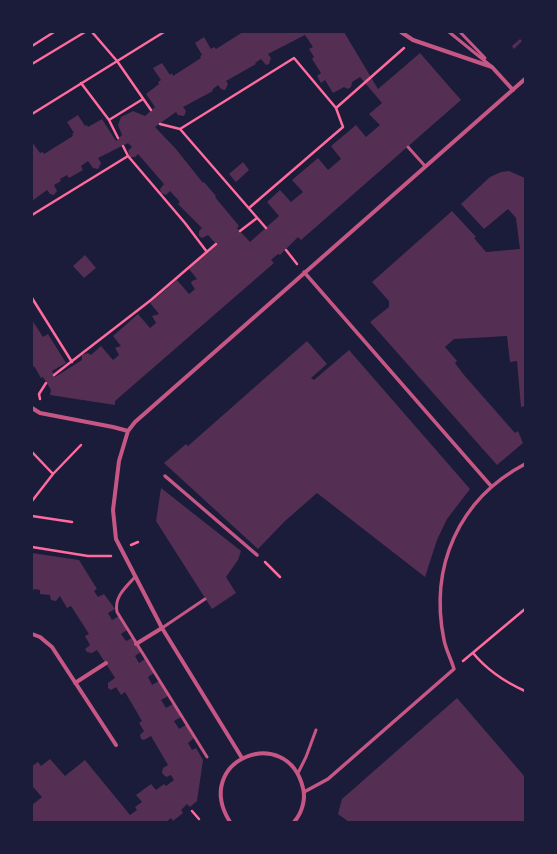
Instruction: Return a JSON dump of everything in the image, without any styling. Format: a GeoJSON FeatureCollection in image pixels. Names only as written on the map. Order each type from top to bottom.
{"type":"FeatureCollection","features":[{"type":"Feature","properties":{"kind":"street"},"geometry":{"type":"LineString","coordinates":[[401,32],[413,40],[492,67],[513,90]]}},
{"type":"Feature","properties":{"kind":"street"},"geometry":{"type":"LineString","coordinates":[[242,758],[162,628],[134,577],[116,539],[113,522],[113,510],[119,461],[128,431],[135,422],[304,272],[525,79]]}},
{"type":"Feature","properties":{"kind":"street"},"geometry":{"type":"LineString","coordinates":[[304,272],[491,486]]}},
{"type":"Feature","properties":{"kind":"street"},"geometry":{"type":"LineString","coordinates":[[32,408],[40,413],[128,431]]}},
{"type":"Feature","properties":{"kind":"street"},"geometry":{"type":"LineString","coordinates":[[304,792],[328,779],[454,669],[444,641],[440,611],[441,583],[447,552],[462,520],[491,486],[525,464]]}},
{"type":"Feature","properties":{"kind":"street"},"geometry":{"type":"LineString","coordinates":[[165,476],[258,555]]}},
{"type":"Feature","properties":{"kind":"street"},"geometry":{"type":"LineString","coordinates":[[137,644],[162,628]]}},
{"type":"Feature","properties":{"kind":"street"},"geometry":{"type":"LineString","coordinates":[[32,634],[40,637],[52,648],[116,745]]}},
{"type":"Feature","properties":{"kind":"street"},"geometry":{"type":"LineString","coordinates":[[75,683],[106,663]]}},
{"type":"Feature","properties":{"kind":"street"},"geometry":{"type":"LineString","coordinates":[[230,822],[224,812],[220,800],[221,788],[228,771],[242,758],[255,753],[269,753],[282,758],[293,766],[298,773],[304,792],[303,806],[295,820],[301,822]]}},
{"type":"Feature","properties":{"kind":"lane"},"geometry":{"type":"LineString","coordinates":[[449,32],[492,67]]}},
{"type":"Feature","properties":{"kind":"lane"},"geometry":{"type":"LineString","coordinates":[[460,32],[492,67]]}},
{"type":"Feature","properties":{"kind":"lane"},"geometry":{"type":"LineString","coordinates":[[408,147],[425,166]]}},
{"type":"Feature","properties":{"kind":"lane"},"geometry":{"type":"LineString","coordinates":[[134,577],[117,598],[115,604],[117,612],[207,757]]}},
{"type":"Feature","properties":{"kind":"lane"},"geometry":{"type":"LineString","coordinates":[[162,628],[206,599]]}},
{"type":"Feature","properties":{"kind":"lane"},"geometry":{"type":"LineString","coordinates":[[298,773],[306,757],[316,730]]}},
{"type":"Feature","properties":{"kind":"path"},"geometry":{"type":"LineString","coordinates":[[32,46],[54,32]]}},
{"type":"Feature","properties":{"kind":"path"},"geometry":{"type":"LineString","coordinates":[[32,64],[85,32]]}},
{"type":"Feature","properties":{"kind":"path"},"geometry":{"type":"LineString","coordinates":[[92,32],[117,61],[151,110]]}},
{"type":"Feature","properties":{"kind":"path"},"geometry":{"type":"LineString","coordinates":[[32,114],[164,32]]}},
{"type":"Feature","properties":{"kind":"path"},"geometry":{"type":"LineString","coordinates":[[336,108],[413,40]]}},
{"type":"Feature","properties":{"kind":"path"},"geometry":{"type":"LineString","coordinates":[[180,129],[294,58],[336,108],[343,127],[249,208]]}},
{"type":"Feature","properties":{"kind":"path"},"geometry":{"type":"LineString","coordinates":[[81,84],[109,120],[118,138]]}},
{"type":"Feature","properties":{"kind":"path"},"geometry":{"type":"LineString","coordinates":[[109,120],[143,99]]}},
{"type":"Feature","properties":{"kind":"path"},"geometry":{"type":"LineString","coordinates":[[160,124],[180,129],[266,228]]}},
{"type":"Feature","properties":{"kind":"path"},"geometry":{"type":"LineString","coordinates":[[123,146],[128,156],[185,223],[207,252]]}},
{"type":"Feature","properties":{"kind":"path"},"geometry":{"type":"LineString","coordinates":[[32,215],[128,156]]}},
{"type":"Feature","properties":{"kind":"path"},"geometry":{"type":"LineString","coordinates":[[240,231],[257,218]]}},
{"type":"Feature","properties":{"kind":"path"},"geometry":{"type":"LineString","coordinates":[[54,375],[151,300],[216,244]]}},
{"type":"Feature","properties":{"kind":"path"},"geometry":{"type":"LineString","coordinates":[[286,250],[304,272]]}},
{"type":"Feature","properties":{"kind":"path"},"geometry":{"type":"LineString","coordinates":[[32,298],[72,362]]}},
{"type":"Feature","properties":{"kind":"path"},"geometry":{"type":"LineString","coordinates":[[32,501],[53,474],[81,445]]}},
{"type":"Feature","properties":{"kind":"path"},"geometry":{"type":"LineString","coordinates":[[32,452],[53,474]]}},
{"type":"Feature","properties":{"kind":"path"},"geometry":{"type":"LineString","coordinates":[[32,516],[72,522]]}},
{"type":"Feature","properties":{"kind":"path"},"geometry":{"type":"LineString","coordinates":[[32,548],[88,556]]}},
{"type":"Feature","properties":{"kind":"path"},"geometry":{"type":"LineString","coordinates":[[258,555],[280,577]]}},
{"type":"Feature","properties":{"kind":"path"},"geometry":{"type":"LineString","coordinates":[[454,669],[525,608]]}},
{"type":"Feature","properties":{"kind":"path"},"geometry":{"type":"LineString","coordinates":[[473,653],[482,664],[508,683],[525,691]]}},
{"type":"Feature","properties":{"kind":"path"},"geometry":{"type":"LineString","coordinates":[[192,811],[199,819]]}},
{"type":"Feature","properties":{"kind":"building"},"geometry":{"type":"Polygon","coordinates":[[[243,32],[344,32],[378,89],[420,53],[461,100],[301,240],[298,237],[280,255],[278,254],[271,260],[274,263],[115,401],[115,405],[50,395],[51,390],[43,377],[41,378],[34,366],[32,368],[32,320],[43,337],[48,334],[66,363],[52,371],[55,377],[82,360],[82,355],[88,353],[91,355],[101,346],[113,360],[119,355],[115,348],[121,346],[113,336],[138,314],[150,328],[156,323],[152,316],[159,314],[150,303],[177,280],[189,294],[195,289],[191,283],[197,279],[189,269],[217,245],[208,235],[202,238],[199,236],[199,231],[202,228],[178,204],[180,202],[170,191],[166,195],[161,193],[160,189],[164,184],[138,154],[135,157],[130,157],[128,151],[132,147],[128,143],[98,158],[101,163],[98,169],[93,168],[88,161],[81,166],[83,170],[69,178],[67,175],[54,185],[57,191],[54,195],[50,194],[47,190],[32,201],[32,142],[40,153],[43,152],[44,154],[73,136],[72,134],[74,133],[67,122],[78,115],[85,126],[87,125],[88,127],[102,119],[116,141],[122,135],[118,125],[121,117],[133,111],[145,116],[155,107],[146,94],[159,84],[158,82],[161,80],[153,68],[162,63],[170,75],[172,73],[173,76],[201,58],[200,56],[202,55],[195,43],[204,37],[211,49],[214,47],[216,49],[243,32]],[[305,35],[268,54],[271,58],[269,64],[266,65],[261,59],[255,63],[256,64],[226,81],[228,84],[225,90],[221,89],[218,85],[212,90],[213,91],[183,107],[186,111],[184,116],[178,115],[176,112],[155,127],[216,196],[215,197],[239,226],[237,228],[250,242],[279,216],[267,202],[280,190],[291,202],[303,192],[292,180],[318,158],[328,170],[341,159],[331,146],[356,125],[366,137],[380,125],[369,114],[382,103],[360,77],[352,82],[351,87],[348,89],[344,87],[333,93],[325,80],[321,83],[317,76],[321,73],[312,59],[314,57],[309,49],[313,47],[305,35]]]}},
{"type":"Feature","properties":{"kind":"building"},"geometry":{"type":"Polygon","coordinates":[[[520,39],[522,41],[514,49],[512,46],[520,39]]]}},
{"type":"Feature","properties":{"kind":"building"},"geometry":{"type":"Polygon","coordinates":[[[243,162],[249,170],[236,182],[229,174],[243,162]]]}},
{"type":"Feature","properties":{"kind":"building"},"geometry":{"type":"Polygon","coordinates":[[[509,171],[525,178],[525,406],[521,407],[517,361],[510,362],[507,336],[454,339],[445,347],[457,361],[455,363],[464,375],[515,433],[518,431],[523,443],[497,465],[370,322],[389,307],[389,301],[372,282],[452,211],[476,237],[474,238],[486,252],[520,249],[516,218],[508,209],[484,229],[461,204],[490,177],[501,172],[509,171]]]}},
{"type":"Feature","properties":{"kind":"building"},"geometry":{"type":"Polygon","coordinates":[[[85,255],[96,268],[84,278],[73,266],[85,255]]]}},
{"type":"Feature","properties":{"kind":"building"},"geometry":{"type":"Polygon","coordinates":[[[307,341],[327,364],[311,378],[314,380],[349,350],[470,489],[447,519],[437,540],[425,577],[317,493],[285,521],[258,549],[164,463],[186,444],[188,446],[307,341]]]}},
{"type":"Feature","properties":{"kind":"building"},"geometry":{"type":"Polygon","coordinates":[[[161,488],[241,551],[238,560],[226,577],[236,593],[212,609],[156,521],[161,488]]]}},
{"type":"Feature","properties":{"kind":"building"},"geometry":{"type":"Polygon","coordinates":[[[32,553],[79,560],[97,589],[94,591],[98,597],[104,594],[115,609],[108,613],[112,620],[119,616],[127,630],[121,634],[126,641],[132,638],[141,652],[135,656],[139,663],[145,659],[154,673],[148,677],[152,685],[159,681],[168,696],[161,700],[166,708],[173,704],[181,717],[174,721],[179,729],[186,725],[194,738],[188,743],[192,750],[196,748],[203,760],[197,801],[190,807],[187,804],[181,810],[183,813],[173,821],[171,818],[166,822],[32,822],[32,805],[42,797],[32,786],[32,766],[38,762],[41,766],[50,759],[65,776],[85,760],[130,815],[137,810],[135,807],[142,802],[136,795],[151,784],[156,790],[164,784],[166,786],[174,780],[171,775],[166,777],[162,773],[163,768],[168,765],[151,736],[144,740],[141,739],[140,735],[144,731],[139,723],[142,721],[125,692],[121,695],[116,687],[111,690],[108,688],[108,683],[115,678],[97,650],[92,653],[87,652],[85,649],[90,645],[85,636],[89,634],[71,606],[67,608],[60,596],[56,601],[51,600],[50,595],[40,594],[40,590],[34,589],[32,594],[32,553]]]}},
{"type":"Feature","properties":{"kind":"building"},"geometry":{"type":"Polygon","coordinates":[[[457,698],[525,777],[525,822],[349,822],[338,814],[342,799],[457,698]]]}}]}
